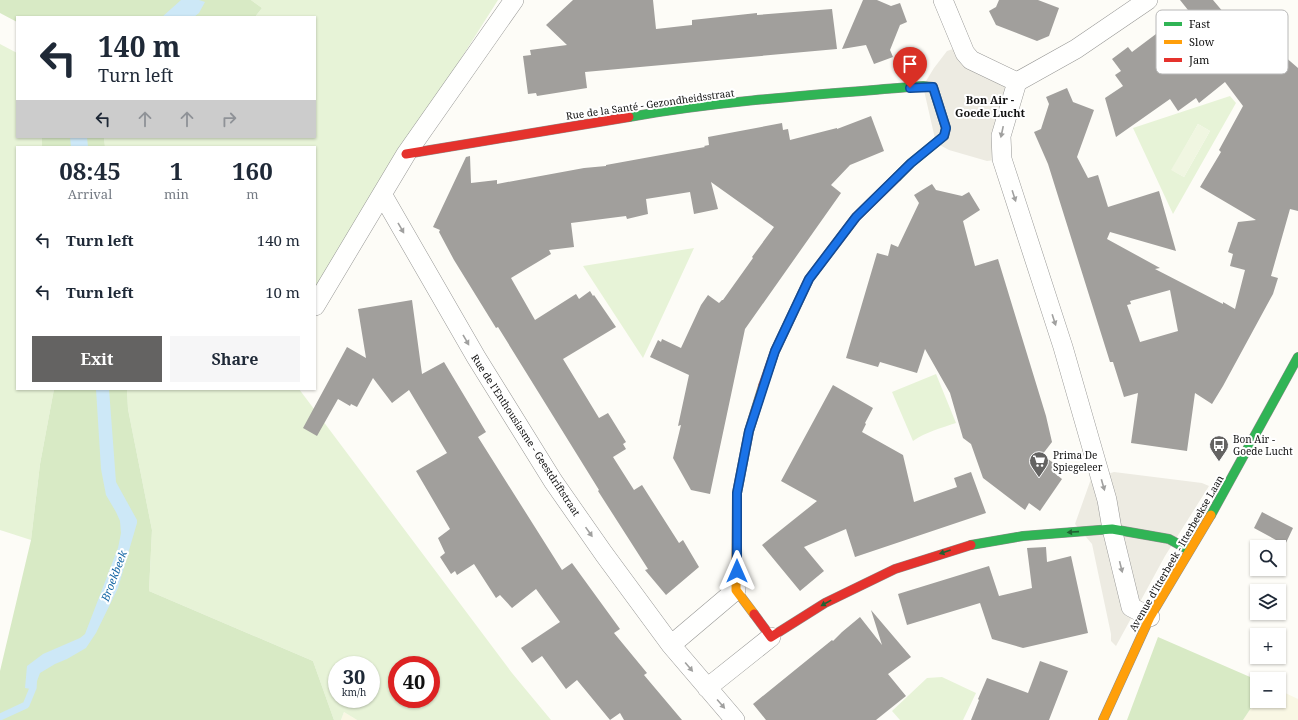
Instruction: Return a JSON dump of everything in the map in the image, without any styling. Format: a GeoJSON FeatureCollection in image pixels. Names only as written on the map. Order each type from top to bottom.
{"type":"FeatureCollection","features":[{"type":"Feature","properties":{"kind":"street"},"geometry":{"type":"LineString","coordinates":[[316,304],[406,154],[514,0]]}},
{"type":"Feature","properties":{"kind":"street"},"geometry":{"type":"LineString","coordinates":[[943,0],[965,53],[971,60],[1022,79]]}},
{"type":"Feature","properties":{"kind":"street"},"geometry":{"type":"LineString","coordinates":[[1148,0],[1076,49],[1041,70],[1022,79],[1001,136],[1002,159],[1063,347],[1107,500],[1112,529],[1131,607],[1150,618]]}},
{"type":"Feature","properties":{"kind":"street","name":"Rue de la Santé - Gezondheidsstraat"},"geometry":{"type":"LineString","coordinates":[[406,154],[669,110],[754,100],[923,86],[933,87],[946,128],[944,136],[911,163],[856,217],[809,279],[775,351],[749,431],[737,493],[736,590]]}},
{"type":"Feature","properties":{"kind":"street","name":"Rue de l'Enthousiasme - Geestdriftstraat"},"geometry":{"type":"LineString","coordinates":[[382,194],[476,357],[553,481],[604,554],[671,645],[735,720]]}},
{"type":"Feature","properties":{"kind":"street","name":"Avenue d'Itterbeek - Itterbeekse Laan"},"geometry":{"type":"LineString","coordinates":[[1103,720],[1150,618],[1218,501],[1298,357]]}},
{"type":"Feature","properties":{"kind":"street"},"geometry":{"type":"LineString","coordinates":[[707,688],[772,637],[825,603],[895,570],[965,546],[1023,536],[1112,529],[1170,539],[1189,550]]}},
{"type":"Feature","properties":{"kind":"street"},"geometry":{"type":"LineString","coordinates":[[671,645],[736,590],[772,637]]}},
{"type":"Feature","properties":{"kind":"shaded area"},"geometry":{"type":"Polygon","coordinates":[[[962,46],[1027,76],[1002,159],[987,161],[949,150],[936,143],[923,86],[947,51],[962,46]]]}},
{"type":"Feature","properties":{"kind":"shaded area"},"geometry":{"type":"Polygon","coordinates":[[[1114,472],[1202,483],[1209,486],[1165,556],[1116,646],[1111,641],[1111,634],[1092,544],[1075,524],[1091,479],[1114,472]]]}},
{"type":"Feature","properties":{"kind":"shaded area"},"geometry":{"type":"Polygon","coordinates":[[[1286,693],[1298,699],[1298,720],[1243,720],[1251,708],[1286,708],[1286,693]]]}},
{"type":"Feature","properties":{"kind":"shaded area"},"geometry":{"type":"Polygon","coordinates":[[[344,712],[357,720],[341,720],[344,712]]]}},
{"type":"Feature","properties":{"kind":"green space"},"geometry":{"type":"Polygon","coordinates":[[[0,0],[251,0],[262,8],[256,16],[16,16],[16,21],[0,13],[0,0]]]}},
{"type":"Feature","properties":{"kind":"green space"},"geometry":{"type":"Polygon","coordinates":[[[251,0],[498,0],[316,287],[316,146],[105,146],[104,138],[316,138],[316,16],[256,16],[262,8],[251,0]]]}},
{"type":"Feature","properties":{"kind":"green space"},"geometry":{"type":"Polygon","coordinates":[[[0,44],[16,52],[16,138],[42,138],[42,146],[16,146],[16,390],[54,390],[40,464],[31,540],[0,530],[0,44]]]}},
{"type":"Feature","properties":{"kind":"green space"},"geometry":{"type":"Polygon","coordinates":[[[1230,96],[1236,103],[1173,214],[1133,128],[1230,96]],[[1198,124],[1172,170],[1184,177],[1210,131],[1198,124]]]}},
{"type":"Feature","properties":{"kind":"green space"},"geometry":{"type":"Polygon","coordinates":[[[1198,124],[1210,131],[1184,177],[1171,170],[1198,124]]]}},
{"type":"Feature","properties":{"kind":"green space"},"geometry":{"type":"Polygon","coordinates":[[[42,138],[104,138],[105,146],[42,146],[42,138]]]}},
{"type":"Feature","properties":{"kind":"green space"},"geometry":{"type":"Polygon","coordinates":[[[694,248],[643,358],[583,266],[694,248]]]}},
{"type":"Feature","properties":{"kind":"green space"},"geometry":{"type":"Polygon","coordinates":[[[936,374],[956,423],[928,433],[913,441],[892,392],[936,374]]]}},
{"type":"Feature","properties":{"kind":"green space"},"geometry":{"type":"Polygon","coordinates":[[[54,390],[127,390],[128,409],[152,530],[149,591],[313,661],[328,703],[328,708],[330,708],[334,720],[0,720],[0,671],[31,540],[40,464],[54,390]]]}},
{"type":"Feature","properties":{"kind":"green space"},"geometry":{"type":"Polygon","coordinates":[[[127,390],[300,390],[512,673],[551,720],[357,720],[344,712],[341,720],[334,720],[330,708],[380,708],[380,656],[328,656],[328,703],[313,661],[149,591],[152,530],[128,409],[127,390]]]}},
{"type":"Feature","properties":{"kind":"green space"},"geometry":{"type":"Polygon","coordinates":[[[1158,637],[1250,677],[1251,708],[1243,720],[1127,720],[1158,637]]]}},
{"type":"Feature","properties":{"kind":"green space"},"geometry":{"type":"Polygon","coordinates":[[[942,677],[976,693],[963,720],[900,720],[892,711],[927,678],[942,677]]]}},
{"type":"Feature","properties":{"kind":"water"},"geometry":{"type":"Polygon","coordinates":[[[181,0],[199,0],[205,2],[199,13],[195,16],[163,16],[181,0]]]}},
{"type":"Feature","properties":{"kind":"water"},"geometry":{"type":"Polygon","coordinates":[[[70,138],[87,138],[88,146],[71,146],[70,138]]]}},
{"type":"Feature","properties":{"kind":"water"},"geometry":{"type":"Polygon","coordinates":[[[96,390],[109,390],[116,482],[137,520],[137,523],[118,588],[96,633],[86,648],[40,673],[36,690],[25,688],[27,666],[43,654],[80,638],[85,634],[118,548],[121,533],[120,521],[106,495],[101,469],[96,390]]]}},
{"type":"Feature","properties":{"kind":"building"},"geometry":{"type":"Polygon","coordinates":[[[573,0],[653,0],[656,29],[692,25],[692,20],[757,13],[757,15],[832,9],[837,49],[585,72],[587,88],[537,96],[536,93],[528,94],[523,56],[531,55],[530,50],[567,45],[546,25],[573,0]]]}},
{"type":"Feature","properties":{"kind":"building"},"geometry":{"type":"Polygon","coordinates":[[[863,0],[877,0],[891,6],[900,3],[907,22],[900,25],[890,50],[893,57],[874,64],[866,45],[842,49],[863,0]]]}},
{"type":"Feature","properties":{"kind":"building"},"geometry":{"type":"Polygon","coordinates":[[[999,0],[1038,0],[1059,8],[1049,36],[1037,41],[996,25],[989,11],[996,7],[999,0]]]}},
{"type":"Feature","properties":{"kind":"building"},"geometry":{"type":"Polygon","coordinates":[[[1180,0],[1213,0],[1221,10],[1188,10],[1180,0]]]}},
{"type":"Feature","properties":{"kind":"building"},"geometry":{"type":"Polygon","coordinates":[[[1156,34],[1156,74],[1288,74],[1288,59],[1298,68],[1298,211],[1290,209],[1271,276],[1278,278],[1273,294],[1223,386],[1212,404],[1195,393],[1187,451],[1131,443],[1138,393],[1124,397],[1113,362],[1110,362],[1048,164],[1034,132],[1041,129],[1049,104],[1046,97],[1067,88],[1073,102],[1094,110],[1077,157],[1088,178],[1098,175],[1108,207],[1159,191],[1176,251],[1110,232],[1107,239],[1160,268],[1155,269],[1235,309],[1245,270],[1230,266],[1233,254],[1228,252],[1238,222],[1256,220],[1200,187],[1221,152],[1219,150],[1243,106],[1225,82],[1199,103],[1196,98],[1178,111],[1170,99],[1116,137],[1105,98],[1123,86],[1115,75],[1121,71],[1112,59],[1128,47],[1132,52],[1156,34]],[[1170,290],[1130,301],[1131,304],[1127,305],[1140,342],[1178,331],[1170,290]]]}},
{"type":"Feature","properties":{"kind":"building"},"geometry":{"type":"Polygon","coordinates":[[[871,116],[884,151],[850,165],[831,185],[841,193],[745,329],[710,494],[691,490],[673,458],[681,425],[678,426],[689,375],[650,357],[658,340],[661,342],[662,339],[681,348],[701,305],[708,295],[719,303],[723,300],[774,227],[711,182],[718,209],[694,214],[690,192],[646,199],[648,214],[627,219],[626,216],[571,223],[574,247],[549,250],[551,254],[511,278],[535,320],[576,294],[579,299],[590,291],[616,327],[563,359],[599,418],[608,413],[626,442],[623,444],[626,449],[613,457],[634,490],[642,485],[679,543],[683,540],[699,567],[666,595],[645,570],[648,569],[598,491],[599,490],[498,327],[496,328],[454,260],[439,232],[440,230],[433,227],[466,157],[470,156],[471,183],[497,180],[497,184],[584,168],[606,166],[705,147],[704,146],[709,145],[708,137],[782,123],[783,130],[788,129],[790,140],[837,129],[871,116]]]}},
{"type":"Feature","properties":{"kind":"building"},"geometry":{"type":"Polygon","coordinates":[[[932,184],[936,190],[962,196],[969,192],[980,210],[963,221],[975,266],[998,259],[1046,416],[1052,442],[1042,455],[1058,466],[1053,472],[1062,479],[1040,511],[1029,503],[1025,510],[983,478],[971,444],[963,438],[950,393],[925,349],[917,373],[880,362],[878,367],[846,358],[877,253],[888,256],[891,244],[898,247],[919,203],[914,195],[932,184]]]}},
{"type":"Feature","properties":{"kind":"building"},"geometry":{"type":"Polygon","coordinates":[[[412,300],[422,374],[444,362],[486,432],[478,437],[562,570],[572,563],[620,629],[614,633],[647,673],[644,675],[682,720],[624,720],[620,713],[610,720],[577,680],[566,689],[542,656],[532,663],[521,648],[560,622],[536,589],[512,608],[500,595],[496,598],[474,564],[457,575],[455,571],[451,574],[440,557],[445,553],[438,538],[450,529],[416,471],[447,453],[409,390],[392,403],[373,378],[357,407],[351,404],[350,406],[338,399],[317,436],[303,428],[347,347],[366,358],[358,309],[412,300]]]}},
{"type":"Feature","properties":{"kind":"building"},"geometry":{"type":"Polygon","coordinates":[[[833,385],[873,408],[862,432],[903,455],[914,502],[957,487],[954,478],[971,472],[986,513],[855,557],[846,529],[804,547],[824,571],[800,591],[762,545],[817,501],[781,481],[833,385]]]}},
{"type":"Feature","properties":{"kind":"building"},"geometry":{"type":"Polygon","coordinates":[[[1262,512],[1293,528],[1286,543],[1286,540],[1276,540],[1254,528],[1262,512]]]}},
{"type":"Feature","properties":{"kind":"building"},"geometry":{"type":"Polygon","coordinates":[[[1046,547],[1047,562],[1071,556],[1088,633],[1023,648],[992,639],[980,603],[907,625],[898,594],[989,566],[999,596],[1032,588],[1027,548],[1046,547]]]}},
{"type":"Feature","properties":{"kind":"building"},"geometry":{"type":"Polygon","coordinates":[[[871,610],[911,657],[888,674],[906,696],[876,720],[766,720],[753,704],[832,640],[833,641],[860,617],[882,645],[871,610]]]}},
{"type":"Feature","properties":{"kind":"building"},"geometry":{"type":"Polygon","coordinates":[[[1040,661],[1068,671],[1049,720],[971,720],[987,678],[1028,693],[1040,661]]]}},
{"type":"Feature","properties":{"kind":"waterway","name":"Broekbeek"},"geometry":{"type":"LineString","coordinates":[[0,717],[26,705],[33,688],[33,682]]}},
{"type":"Feature","properties":{"kind":"traffic: fast"},"geometry":{"type":"LineString","coordinates":[[629,117],[702,106],[776,98],[923,86],[933,87],[946,128],[944,136],[911,163],[897,177]]}},
{"type":"Feature","properties":{"kind":"traffic: fast"},"geometry":{"type":"LineString","coordinates":[[1211,515],[1298,357]]}},
{"type":"Feature","properties":{"kind":"traffic: fast"},"geometry":{"type":"LineString","coordinates":[[971,545],[1023,536],[1112,529],[1169,539],[1189,550]]}},
{"type":"Feature","properties":{"kind":"traffic: slow"},"geometry":{"type":"LineString","coordinates":[[754,614],[736,590],[737,493],[749,431],[763,386]]}},
{"type":"Feature","properties":{"kind":"traffic: slow"},"geometry":{"type":"LineString","coordinates":[[1103,720],[1150,617],[1211,515]]}},
{"type":"Feature","properties":{"kind":"traffic: jam"},"geometry":{"type":"LineString","coordinates":[[406,154],[629,117]]}},
{"type":"Feature","properties":{"kind":"traffic: jam"},"geometry":{"type":"LineString","coordinates":[[763,386],[775,351],[809,279],[856,217],[897,177]]}},
{"type":"Feature","properties":{"kind":"traffic: jam"},"geometry":{"type":"LineString","coordinates":[[754,614],[771,637],[825,603],[895,569],[971,545]]}},
{"type":"Feature","properties":{"kind":"place","name":"Bon Air - Goede Lucht"},"geometry":{"type":"Point","coordinates":[1219,462]}},
{"type":"Feature","properties":{"kind":"place","name":"Prima De Spiegeleer"},"geometry":{"type":"Point","coordinates":[1039,478]}},
{"type":"Feature","properties":{"kind":"district","name":"Bon Air - Goede Lucht"},"geometry":{"type":"Point","coordinates":[990,106]}},
{"type":"Feature","properties":{"kind":"route"},"geometry":{"type":"LineString","coordinates":[[737,571],[737,493],[749,431],[775,351],[809,279],[856,217],[911,163],[944,136],[946,128],[933,87],[923,86],[910,88]]}}]}
